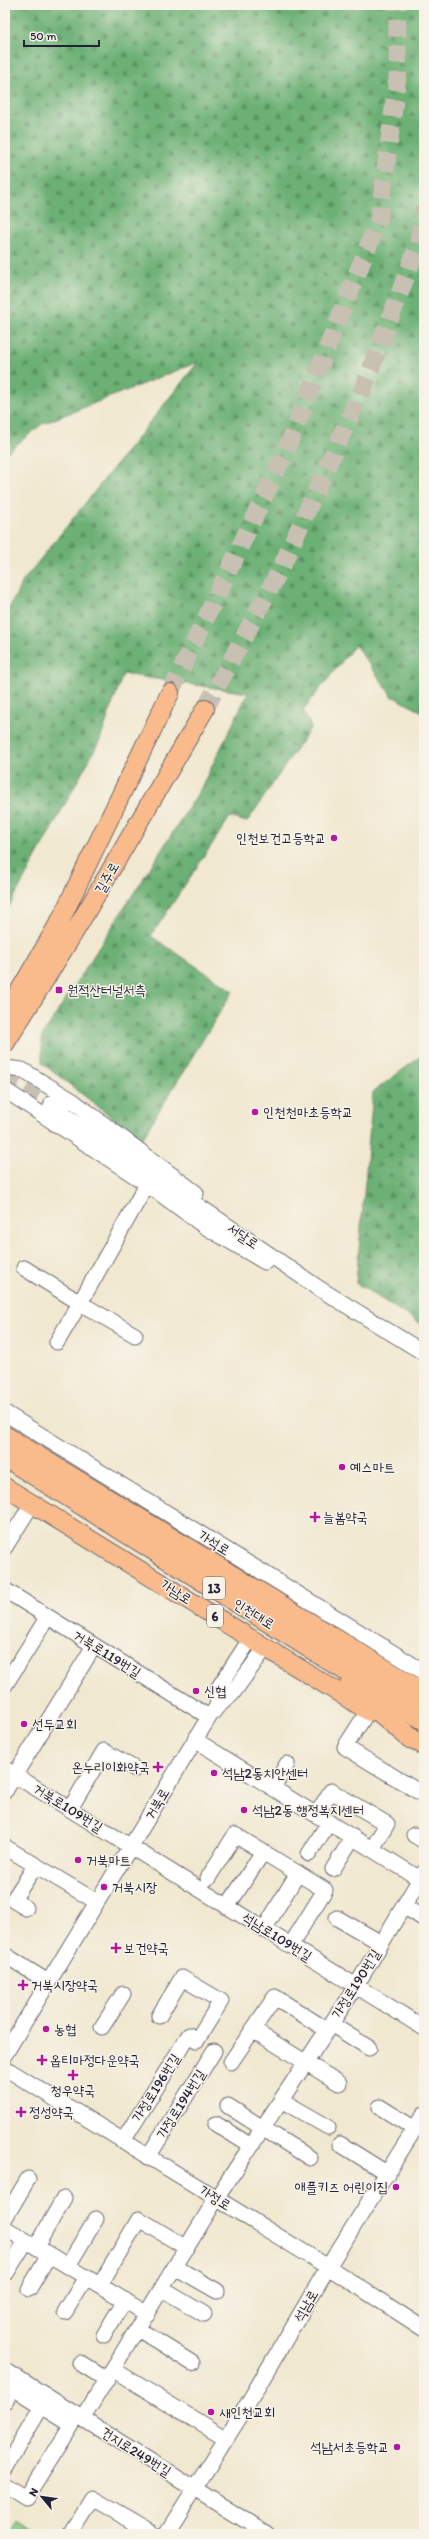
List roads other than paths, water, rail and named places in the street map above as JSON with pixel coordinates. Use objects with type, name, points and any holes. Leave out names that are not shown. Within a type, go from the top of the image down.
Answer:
[{"type":"highway","name":"인천대로","points":[[5,1437],[424,1694]]},
{"type":"highway","name":"인천대로","points":[[5,1456],[281,1631],[424,1719]]},
{"type":"highway","points":[[281,1631],[418,1742]]},
{"type":"highway","points":[[386,1671],[424,1687]]},
{"type":"main road","name":"길주로","points":[[5,1016],[60,921],[170,693]]},
{"type":"main road","name":"길주로","points":[[5,1044],[75,931],[205,709]]},
{"type":"main road","name":"가남로","points":[[5,1487],[418,1742]]},
{"type":"street","points":[[5,1068],[22,1070],[73,1101],[275,1252],[320,1289]]},
{"type":"street","points":[[5,1090],[60,1119]]},
{"type":"street","points":[[73,1101],[52,1103],[49,1113],[60,1119],[147,1184],[229,1241],[320,1289]]},
{"type":"street","name":"서달로","points":[[60,1119],[320,1289],[424,1353]]},
{"type":"street","points":[[56,1342],[80,1303],[147,1184]]},
{"type":"street","points":[[24,1268],[135,1335]]},
{"type":"street","name":"가석로","points":[[5,1413],[424,1672]]},
{"type":"street","points":[[5,1547],[32,1504]]},
{"type":"street","name":"거북로119번길","points":[[5,1590],[47,1618],[94,1646],[213,1712]]},
{"type":"street","points":[[5,1685],[47,1618]]},
{"type":"street","points":[[213,1712],[219,1687],[258,1642]]},
{"type":"street","points":[[5,1791],[10,1772],[94,1646]]},
{"type":"street","points":[[368,1711],[345,1747],[424,1795]]},
{"type":"street","name":"거북로","points":[[5,2054],[213,1712]]},
{"type":"street","points":[[195,1740],[372,1849],[422,1876]]},
{"type":"street","points":[[70,1809],[104,1751],[134,1769]]},
{"type":"street","points":[[273,1788],[287,1764]]},
{"type":"street","name":"거북로109번길","points":[[10,1772],[131,1847]]},
{"type":"street","points":[[309,1854],[331,1791],[386,1824],[372,1849]]},
{"type":"street","points":[[208,1878],[235,1835],[325,1890],[295,1938]]},
{"type":"street","points":[[333,1869],[353,1837]]},
{"type":"street","points":[[5,1847],[97,1902]]},
{"type":"street","name":"석남로109번길","points":[[131,1847],[424,2028]]},
{"type":"street","points":[[227,1906],[262,1852]]},
{"type":"street","points":[[26,1908],[13,1900],[36,1865]]},
{"type":"street","points":[[269,1922],[298,1874]]},
{"type":"street","name":"가정로190번길","points":[[83,2418],[216,2199],[356,1986],[422,1876]]},
{"type":"street","points":[[404,1906],[424,1919]]},
{"type":"street","name":"가정로190번길","points":[[337,1918],[381,1943]]},
{"type":"street","points":[[5,1955],[48,1982]]},
{"type":"street","name":"가정로196번길","points":[[123,2141],[193,2038],[221,2001],[182,1978],[159,2016]]},
{"type":"street","points":[[102,2027],[123,1994]]},
{"type":"street","name":"가정로190번길","points":[[231,2062],[275,1997],[369,2048]]},
{"type":"street","points":[[253,2030],[339,2083]]},
{"type":"street","name":"가정로194번길","points":[[148,2156],[214,2051]]},
{"type":"street","name":"가정로","points":[[5,2068],[328,2267],[424,2329]]},
{"type":"street","points":[[281,2100],[328,2127]]},
{"type":"street","points":[[228,2106],[310,2158]]},
{"type":"street","points":[[380,2107],[415,2129]]},
{"type":"street","name":"석남로","points":[[166,2534],[226,2439],[328,2267],[388,2174],[424,2114]]},
{"type":"street","points":[[216,2124],[251,2146]]},
{"type":"street","points":[[340,2144],[388,2174]]},
{"type":"street","points":[[5,2218],[28,2179]]},
{"type":"street","points":[[7,2272],[31,2244],[64,2198]]},
{"type":"street","points":[[68,2266],[96,2219]]},
{"type":"street","points":[[100,2285],[139,2219],[187,2248]]},
{"type":"street","points":[[5,2228],[147,2314]]},
{"type":"street","points":[[29,2289],[50,2255]]},
{"type":"street","points":[[176,2267],[217,2291]]},
{"type":"street","points":[[65,2312],[86,2277]]},
{"type":"street","points":[[162,2289],[204,2314]]},
{"type":"street","points":[[104,2335],[124,2300]]},
{"type":"street","points":[[138,2329],[192,2363]]},
{"type":"street","points":[[80,2363],[110,2375],[226,2439]]},
{"type":"street","name":"건지로249번길","points":[[5,2370],[45,2402],[83,2418],[267,2534]]},
{"type":"street","points":[[5,2485],[26,2498],[72,2425],[45,2402],[8,2391]]},
{"type":"street","points":[[5,2468],[45,2402]]},
{"type":"street","points":[[70,2534],[92,2498],[154,2534]]},
{"type":"tunnel","points":[[170,693],[285,453],[379,219],[398,74],[397,5]]},
{"type":"tunnel","points":[[205,709],[280,570],[365,384],[418,245],[424,207]]},
{"type":"tunnel","points":[[5,1078],[61,1113]]},
{"type":"place","name":"인천보건고등학교","points":[[334,838]]},
{"type":"place","name":"원적산터널서측","points":[[59,990]]},
{"type":"place","name":"인천천마초등학교","points":[[255,1112]]},
{"type":"place","name":"예스마트","points":[[342,1467]]},
{"type":"place","name":"늘봄약국","points":[[315,1517]]},
{"type":"place","name":"신협","points":[[196,1691]]},
{"type":"place","name":"선두교회","points":[[24,1724]]},
{"type":"place","name":"온누리이화약국","points":[[158,1767]]},
{"type":"place","name":"석남2동치안센터","points":[[214,1773]]},
{"type":"place","name":"석남2동 행정복지센터","points":[[244,1810]]},
{"type":"place","name":"거북마트","points":[[78,1860]]},
{"type":"place","name":"거북시장","points":[[104,1887]]},
{"type":"place","name":"보건약국","points":[[116,1948]]},
{"type":"place","name":"거북시장약국","points":[[23,1985]]},
{"type":"place","name":"농협","points":[[46,2029]]},
{"type":"place","name":"옵티마정다운약국","points":[[42,2060]]},
{"type":"place","name":"청우약국","points":[[73,2075]]},
{"type":"place","name":"정성약국","points":[[21,2112]]},
{"type":"place","name":"애플키즈 어린이집","points":[[396,2187]]},
{"type":"place","name":"새인천교회","points":[[211,2412]]},
{"type":"place","name":"석남서초등학교","points":[[397,2447]]}]
